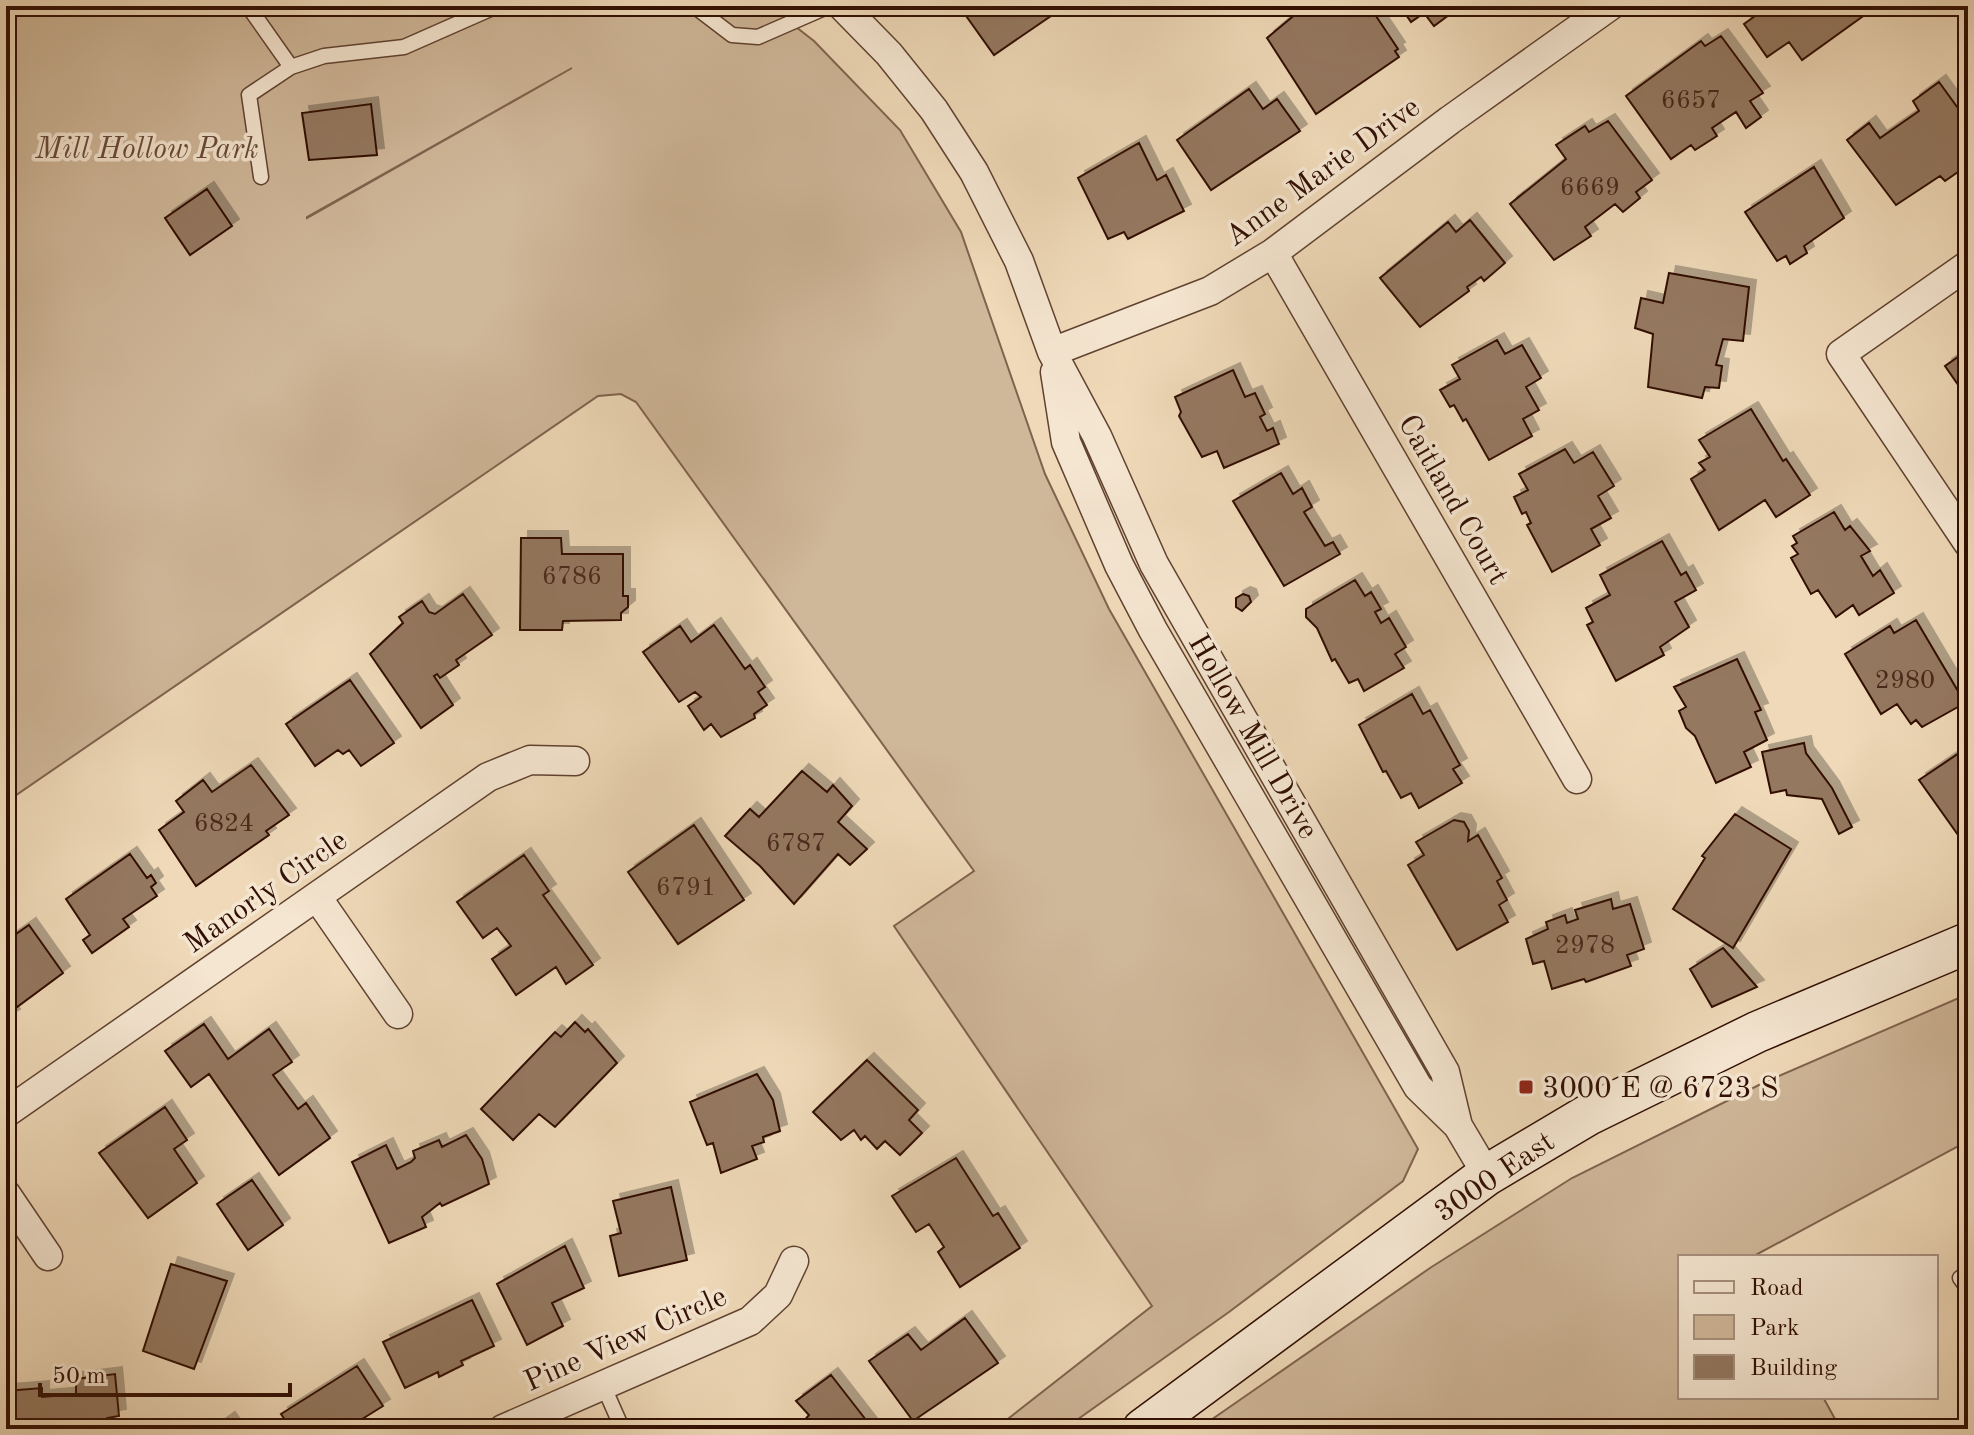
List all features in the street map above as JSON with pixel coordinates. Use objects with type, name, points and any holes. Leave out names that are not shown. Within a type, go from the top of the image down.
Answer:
[{"type":"main road","name":"3000 East","points":[[1143,1429],[1487,1175],[1588,1115],[1673,1070],[1968,943]]},
{"type":"street","name":"Hollow Mill Drive","points":[[842,6],[889,54],[934,110],[974,172],[1019,261],[1052,352],[1097,436],[1130,516],[1181,613],[1445,1072],[1458,1126],[1487,1175]]},
{"type":"street","name":"Anne Marie Drive","points":[[1052,352],[1210,291],[1273,253],[1450,120],[1610,6]]},
{"type":"street","name":"Caitland Court","points":[[1273,253],[1577,779]]},
{"type":"street","points":[[1968,265],[1841,354],[1968,543]]},
{"type":"street","name":"Manorly Circle","points":[[6,1113],[488,777],[530,760],[575,761]]},
{"type":"street","points":[[317,897],[398,1014]]},
{"type":"street","points":[[6,1194],[48,1256]]},
{"type":"street","name":"Pine View Circle","points":[[503,1429],[750,1321],[778,1295],[794,1261]]},
{"type":"lane","points":[[248,6],[291,67]]},
{"type":"lane","points":[[261,177],[249,95],[291,67],[324,56],[404,47],[476,11],[497,6]]},
{"type":"lane","points":[[694,6],[732,35],[758,37],[829,6]]},
{"type":"lane","points":[[1968,1273],[1960,1278],[1968,1289]]},
{"type":"lane","points":[[603,1385],[622,1428]]},
{"type":"green space","name":"Mill Hollow Park","points":[[6,6],[769,6],[814,41],[900,130],[961,232],[1045,474],[1109,609],[1418,1149],[1403,1181],[1229,1312],[1064,1429],[995,1429],[1152,1306],[894,926],[974,871],[636,402],[621,394],[598,396],[6,802]],"holes":[[[572,68],[307,218],[307,217]]]},
{"type":"green space","points":[[1968,994],[1968,1141],[1756,1255],[1678,1255],[1678,1399],[1824,1399],[1835,1419],[1834,1429],[1198,1429],[1430,1268],[1572,1178],[1765,1082]]},
{"type":"building","points":[[959,6],[1063,6],[1064,7],[994,55]]},
{"type":"building","points":[[1313,6],[1344,6],[1347,10],[1362,6],[1369,16],[1374,13],[1398,49],[1395,51],[1399,57],[1316,114],[1267,38],[1303,8],[1307,10]]},
{"type":"building","points":[[1400,6],[1461,6],[1434,26],[1424,13],[1411,22]]},
{"type":"building","points":[[1769,6],[1860,6],[1866,14],[1802,60],[1789,42],[1767,57],[1744,24]]},
{"type":"building","points":[[1721,36],[1763,93],[1750,101],[1761,117],[1746,128],[1736,112],[1712,128],[1717,136],[1695,150],[1691,145],[1671,159],[1626,96],[1701,41],[1705,46]]},
{"type":"building","points":[[1939,82],[1968,122],[1968,165],[1945,181],[1940,176],[1896,205],[1847,140],[1869,123],[1880,138],[1919,111],[1913,101]]},
{"type":"building","points":[[1249,89],[1263,109],[1277,99],[1300,131],[1211,190],[1177,140]]},
{"type":"building","points":[[371,104],[377,155],[309,160],[302,113]]},
{"type":"building","points":[[1608,121],[1652,180],[1636,192],[1640,198],[1623,212],[1615,204],[1585,227],[1591,236],[1554,260],[1510,204],[1566,159],[1556,145],[1585,126],[1589,132]]},
{"type":"building","points":[[1139,143],[1157,180],[1166,175],[1184,211],[1128,239],[1124,232],[1108,239],[1078,178]]},
{"type":"building","points":[[1814,167],[1844,218],[1804,246],[1807,253],[1790,264],[1786,256],[1777,261],[1745,212]]},
{"type":"building","points":[[207,189],[232,226],[190,255],[165,218]]},
{"type":"building","points":[[1470,220],[1505,263],[1484,281],[1481,277],[1467,287],[1469,291],[1420,327],[1380,278],[1448,222],[1456,232]]},
{"type":"building","points":[[1669,273],[1749,287],[1743,341],[1723,339],[1716,365],[1722,366],[1719,388],[1705,387],[1702,398],[1648,387],[1653,334],[1635,328],[1641,298],[1663,303]]},
{"type":"building","points":[[1497,340],[1505,354],[1522,345],[1541,378],[1526,387],[1539,410],[1523,419],[1532,436],[1489,460],[1466,419],[1463,421],[1454,405],[1450,407],[1440,390],[1460,379],[1452,365]]},
{"type":"building","points":[[1968,350],[1968,399],[1945,366]]},
{"type":"building","points":[[1233,370],[1245,397],[1255,393],[1265,414],[1260,417],[1267,431],[1273,428],[1279,444],[1224,468],[1217,451],[1202,457],[1179,416],[1181,412],[1175,397]]},
{"type":"building","points":[[1751,409],[1783,461],[1786,459],[1810,495],[1776,517],[1765,500],[1719,530],[1691,479],[1705,470],[1699,463],[1710,457],[1699,440]]},
{"type":"building","points":[[1565,449],[1574,463],[1593,452],[1614,486],[1598,496],[1611,518],[1591,529],[1600,545],[1552,572],[1527,525],[1531,523],[1526,512],[1522,514],[1514,497],[1528,490],[1519,474]]},
{"type":"building","points":[[1281,473],[1293,494],[1302,488],[1312,507],[1304,512],[1325,546],[1333,542],[1340,554],[1284,586],[1233,501]]},
{"type":"building","points":[[1834,512],[1845,530],[1850,526],[1870,551],[1861,556],[1873,576],[1880,570],[1894,593],[1859,615],[1853,605],[1836,617],[1818,590],[1811,594],[1791,558],[1798,554],[1792,546],[1797,543],[1793,536]]},
{"type":"building","points":[[521,538],[561,538],[562,554],[623,554],[623,596],[628,596],[628,607],[621,613],[621,620],[563,621],[562,630],[520,630]]},
{"type":"building","points":[[1662,541],[1681,575],[1686,572],[1696,590],[1675,602],[1689,627],[1660,647],[1664,655],[1616,681],[1587,625],[1593,622],[1586,608],[1610,595],[1600,575]]},
{"type":"building","points":[[1355,580],[1365,596],[1371,592],[1381,609],[1375,612],[1381,623],[1389,618],[1406,647],[1395,654],[1404,668],[1364,691],[1358,679],[1349,683],[1335,659],[1332,661],[1317,628],[1306,617],[1306,609]]},
{"type":"building","points":[[463,594],[492,635],[456,660],[459,665],[440,678],[437,674],[434,676],[453,705],[421,728],[370,654],[403,623],[399,617],[422,601],[429,612],[435,614]]},
{"type":"building","points":[[1243,594],[1249,596],[1251,602],[1242,611],[1236,607],[1236,598]]},
{"type":"building","points":[[1916,620],[1965,703],[1922,727],[1916,720],[1911,724],[1897,704],[1881,714],[1845,654],[1890,626],[1894,633]]},
{"type":"building","points":[[714,625],[745,669],[750,665],[765,687],[758,692],[767,705],[754,714],[755,718],[721,737],[711,724],[704,730],[688,706],[701,697],[695,692],[679,702],[643,652],[680,626],[691,642]]},
{"type":"building","points":[[1737,659],[1761,710],[1755,712],[1767,740],[1744,752],[1751,767],[1716,783],[1695,736],[1686,728],[1679,711],[1686,707],[1674,687]]},
{"type":"building","points":[[350,680],[394,743],[361,766],[349,750],[343,754],[338,750],[315,766],[286,724]]},
{"type":"building","points":[[1412,694],[1423,714],[1430,710],[1460,765],[1453,769],[1462,783],[1419,808],[1411,793],[1401,798],[1386,771],[1383,772],[1359,725]]},
{"type":"building","points":[[1804,743],[1806,753],[1832,788],[1852,827],[1839,834],[1822,799],[1787,795],[1786,790],[1771,793],[1762,752]]},
{"type":"building","points":[[1968,747],[1968,855],[1959,845],[1963,842],[1919,780]]},
{"type":"building","points":[[251,765],[289,815],[266,831],[269,835],[196,886],[159,830],[184,812],[176,801],[203,780],[212,792]]},
{"type":"building","points":[[802,771],[827,792],[833,785],[852,806],[838,822],[867,849],[850,865],[838,854],[794,904],[760,866],[725,836],[750,809],[759,817]]},
{"type":"building","points":[[1735,814],[1791,849],[1733,948],[1673,909],[1705,858],[1702,856]]},
{"type":"building","points":[[1454,820],[1464,822],[1469,831],[1468,841],[1478,835],[1502,878],[1497,881],[1507,900],[1499,905],[1508,922],[1457,950],[1408,865],[1424,855],[1416,842]]},
{"type":"building","points":[[694,825],[744,900],[678,944],[628,872]]},
{"type":"building","points":[[130,854],[147,878],[151,875],[156,883],[151,887],[157,896],[123,919],[129,927],[92,953],[83,940],[90,935],[66,899]]},
{"type":"building","points":[[524,855],[549,891],[543,895],[593,965],[566,984],[556,967],[516,995],[492,959],[511,946],[497,928],[483,938],[457,902]]},
{"type":"building","points":[[1611,899],[1613,909],[1630,904],[1644,949],[1627,955],[1631,966],[1586,982],[1584,979],[1552,989],[1544,961],[1533,964],[1526,939],[1548,929],[1546,922],[1565,915],[1567,923],[1578,919],[1575,910]]},
{"type":"building","points":[[29,925],[63,973],[13,1010],[10,1006],[7,1008],[13,1016],[6,1020],[6,941]]},
{"type":"building","points":[[1723,948],[1757,987],[1712,1007],[1690,969]]},
{"type":"building","points":[[575,1022],[585,1032],[588,1029],[617,1063],[555,1127],[539,1114],[513,1140],[481,1109],[555,1032],[561,1037]]},
{"type":"building","points":[[204,1024],[228,1059],[269,1029],[292,1062],[273,1075],[298,1109],[306,1103],[330,1138],[279,1175],[209,1074],[191,1087],[165,1051]]},
{"type":"building","points":[[867,1060],[918,1110],[909,1120],[922,1133],[900,1155],[885,1141],[877,1149],[865,1136],[861,1140],[854,1130],[841,1140],[813,1112]]},
{"type":"building","points":[[757,1074],[773,1100],[780,1131],[763,1137],[764,1142],[752,1146],[757,1159],[721,1173],[713,1143],[707,1145],[690,1102]]},
{"type":"building","points":[[165,1107],[187,1140],[174,1149],[197,1183],[148,1218],[99,1153]]},
{"type":"building","points":[[466,1135],[482,1159],[489,1184],[442,1206],[440,1203],[422,1217],[426,1227],[389,1243],[352,1162],[386,1145],[397,1169],[415,1158],[413,1151],[439,1140],[442,1147]]},
{"type":"building","points":[[956,1158],[993,1216],[998,1213],[1020,1248],[960,1287],[938,1252],[944,1247],[929,1224],[916,1232],[892,1196]]},
{"type":"building","points":[[252,1180],[283,1225],[248,1250],[217,1204]]},
{"type":"building","points":[[671,1187],[687,1260],[619,1276],[610,1236],[621,1233],[613,1201]]},
{"type":"building","points":[[565,1246],[584,1288],[552,1303],[563,1326],[527,1345],[497,1284]]},
{"type":"building","points":[[171,1264],[227,1281],[194,1369],[143,1351]]},
{"type":"building","points":[[472,1300],[494,1346],[461,1361],[463,1365],[439,1377],[438,1372],[405,1388],[383,1342]]},
{"type":"building","points":[[965,1318],[998,1363],[913,1421],[869,1361],[908,1334],[921,1350]]},
{"type":"building","points":[[357,1366],[383,1406],[346,1429],[291,1429],[281,1414]]},
{"type":"building","points":[[115,1374],[119,1416],[107,1418],[107,1429],[7,1429],[6,1391],[42,1388],[42,1397],[76,1394],[76,1379]]},
{"type":"building","points":[[831,1375],[873,1429],[797,1429],[809,1415],[796,1401]]},
{"type":"building","points":[[228,1419],[235,1429],[214,1429]]},
{"type":"place","name":"3000 E @ 6723 S","points":[[1526,1087]]}]
